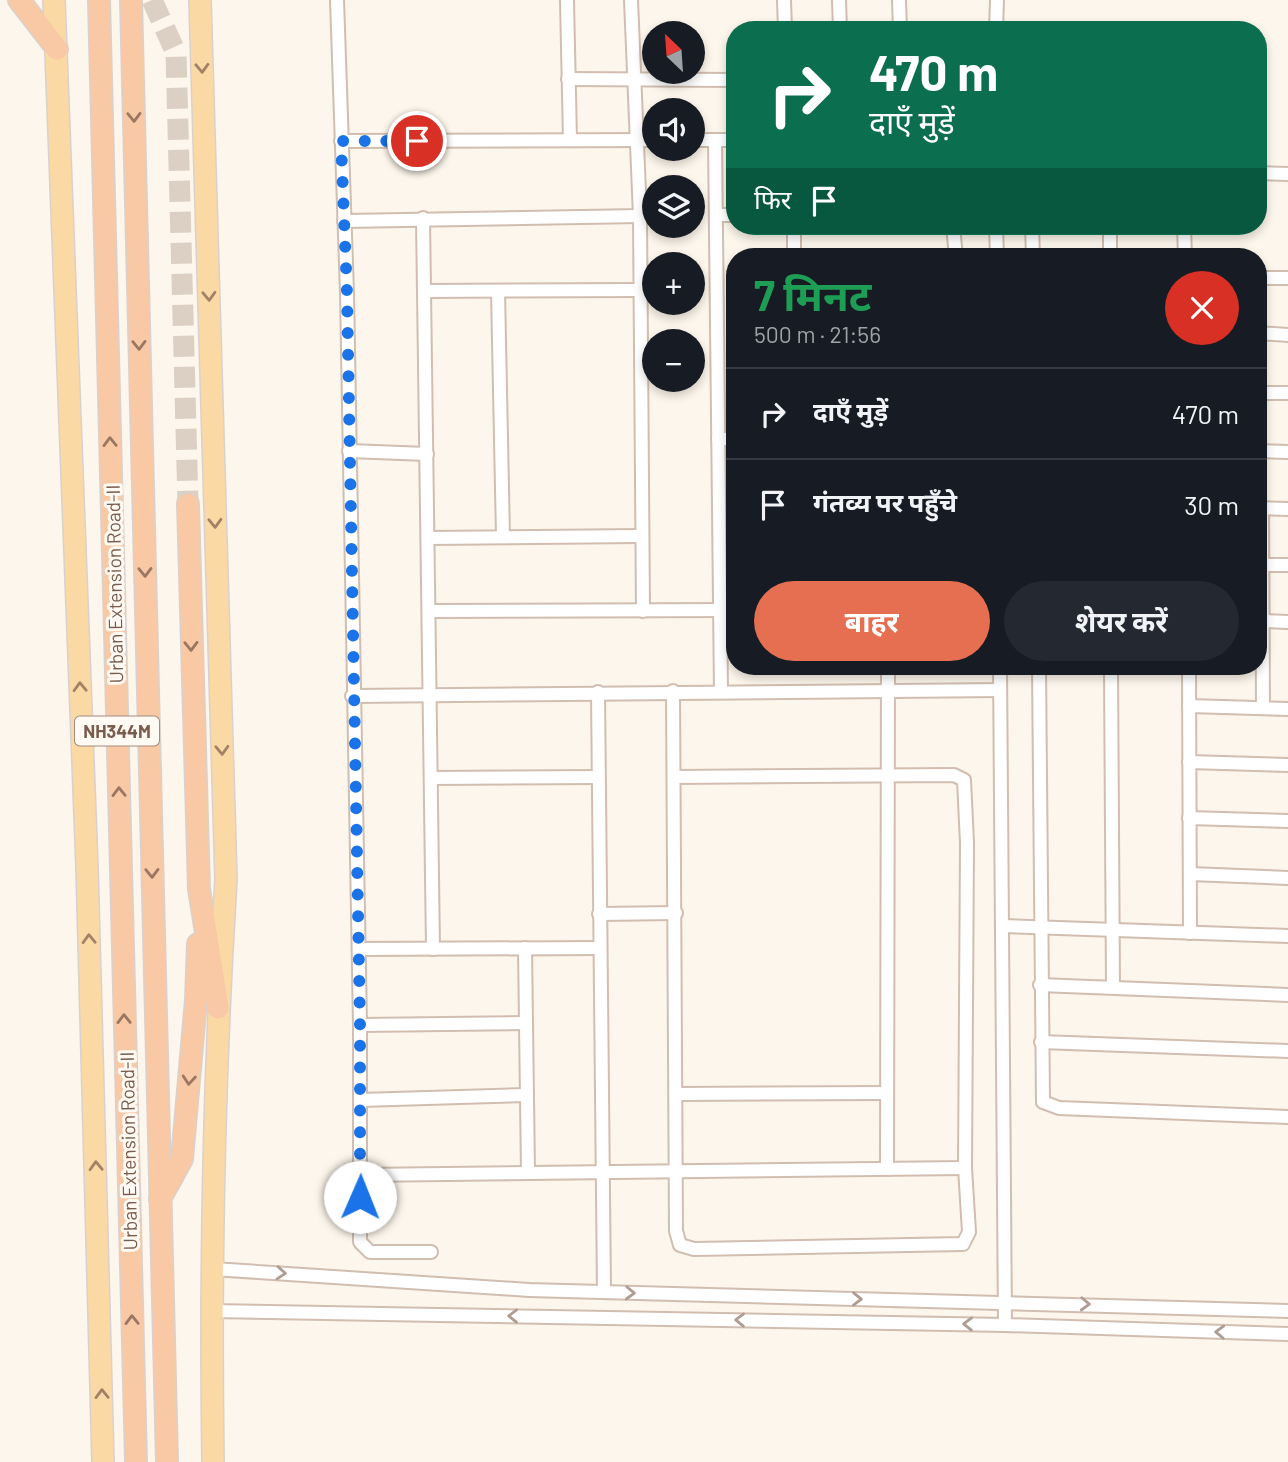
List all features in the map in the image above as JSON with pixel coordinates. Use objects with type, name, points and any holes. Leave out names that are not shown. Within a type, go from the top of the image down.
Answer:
[{"type":"highway","points":[[19,0],[57,50]]},
{"type":"highway","name":"Urban Extension Road-II","points":[[99,0],[135,1462]]},
{"type":"highway","name":"Urban Extension Road-II","points":[[131,0],[167,1462]]},
{"type":"highway","points":[[160,1199],[182,1158],[196,1000],[199,889],[188,504]]},
{"type":"highway","points":[[199,889],[218,1008]]},
{"type":"main road","points":[[54,0],[87,881],[103,1462]]},
{"type":"main road","points":[[200,0],[226,879],[218,1008],[211,1311],[213,1462]]},
{"type":"street","points":[[337,0],[359,949],[360,1242],[362,1248],[370,1252],[431,1252]]},
{"type":"street","points":[[566,0],[570,140]]},
{"type":"street","points":[[631,0],[640,216],[643,611]]},
{"type":"street","points":[[784,0],[785,21]]},
{"type":"street","points":[[839,0],[840,21]]},
{"type":"street","points":[[899,0],[900,21]]},
{"type":"street","points":[[996,21],[997,0]]},
{"type":"street","points":[[568,79],[726,80]]},
{"type":"street","points":[[341,141],[642,140]]},
{"type":"street","points":[[705,140],[726,140]]},
{"type":"street","points":[[715,140],[721,691]]},
{"type":"street","points":[[1267,173],[1288,174]]},
{"type":"street","points":[[716,215],[726,215]]},
{"type":"street","points":[[344,221],[640,216]]},
{"type":"street","points":[[423,218],[433,948]]},
{"type":"street","points":[[1267,278],[1288,278]]},
{"type":"street","points":[[426,291],[640,290]]},
{"type":"street","points":[[498,291],[503,537]]},
{"type":"street","points":[[1267,334],[1288,335]]},
{"type":"street","points":[[1267,393],[1288,393]]},
{"type":"street","points":[[718,439],[726,439]]},
{"type":"street","points":[[349,451],[427,454]]},
{"type":"street","points":[[1267,451],[1288,452]]},
{"type":"street","points":[[1267,508],[1288,509]]},
{"type":"street","points":[[428,538],[641,536]]},
{"type":"street","points":[[1267,565],[1288,565]]},
{"type":"street","points":[[429,611],[726,610]]},
{"type":"street","points":[[1267,621],[1288,622]]},
{"type":"street","points":[[887,1169],[888,675]]},
{"type":"street","points":[[1000,675],[1005,1325]]},
{"type":"street","points":[[1039,675],[1039,928],[1043,1102],[1050,1107],[1288,1117]]},
{"type":"street","points":[[1111,675],[1113,988]]},
{"type":"street","points":[[1189,675],[1190,933]]},
{"type":"street","points":[[1262,708],[1263,675]]},
{"type":"street","points":[[352,696],[1000,690]]},
{"type":"street","points":[[673,691],[677,1239],[685,1248],[694,1249],[963,1244],[969,1232],[965,1168],[964,780],[954,775],[674,777]]},
{"type":"street","points":[[598,692],[604,1292]]},
{"type":"street","points":[[1189,706],[1288,709]]},
{"type":"street","points":[[1189,762],[1288,765]]},
{"type":"street","points":[[431,778],[598,778]]},
{"type":"street","points":[[1189,818],[1288,821]]},
{"type":"street","points":[[1190,874],[1288,878]]},
{"type":"street","points":[[599,914],[676,913]]},
{"type":"street","points":[[1002,926],[1288,936]]},
{"type":"street","points":[[525,948],[528,1172]]},
{"type":"street","points":[[359,949],[600,948]]},
{"type":"street","points":[[1040,985],[1288,995]]},
{"type":"street","points":[[360,1024],[526,1023]]},
{"type":"street","points":[[1041,1042],[1288,1051]]},
{"type":"street","points":[[677,1094],[887,1093]]},
{"type":"street","points":[[361,1100],[526,1095]]},
{"type":"street","points":[[361,1175],[965,1168]]},
{"type":"street","points":[[213,1269],[604,1292],[1005,1301],[1288,1311]]},
{"type":"street","points":[[211,1311],[1005,1325],[1288,1334]]},
{"type":"tunnel","points":[[152,0],[176,53],[188,504]]},
{"type":"route","points":[[360,1197],[360,1024],[352,696],[347,293],[341,141],[417,141]]}]
